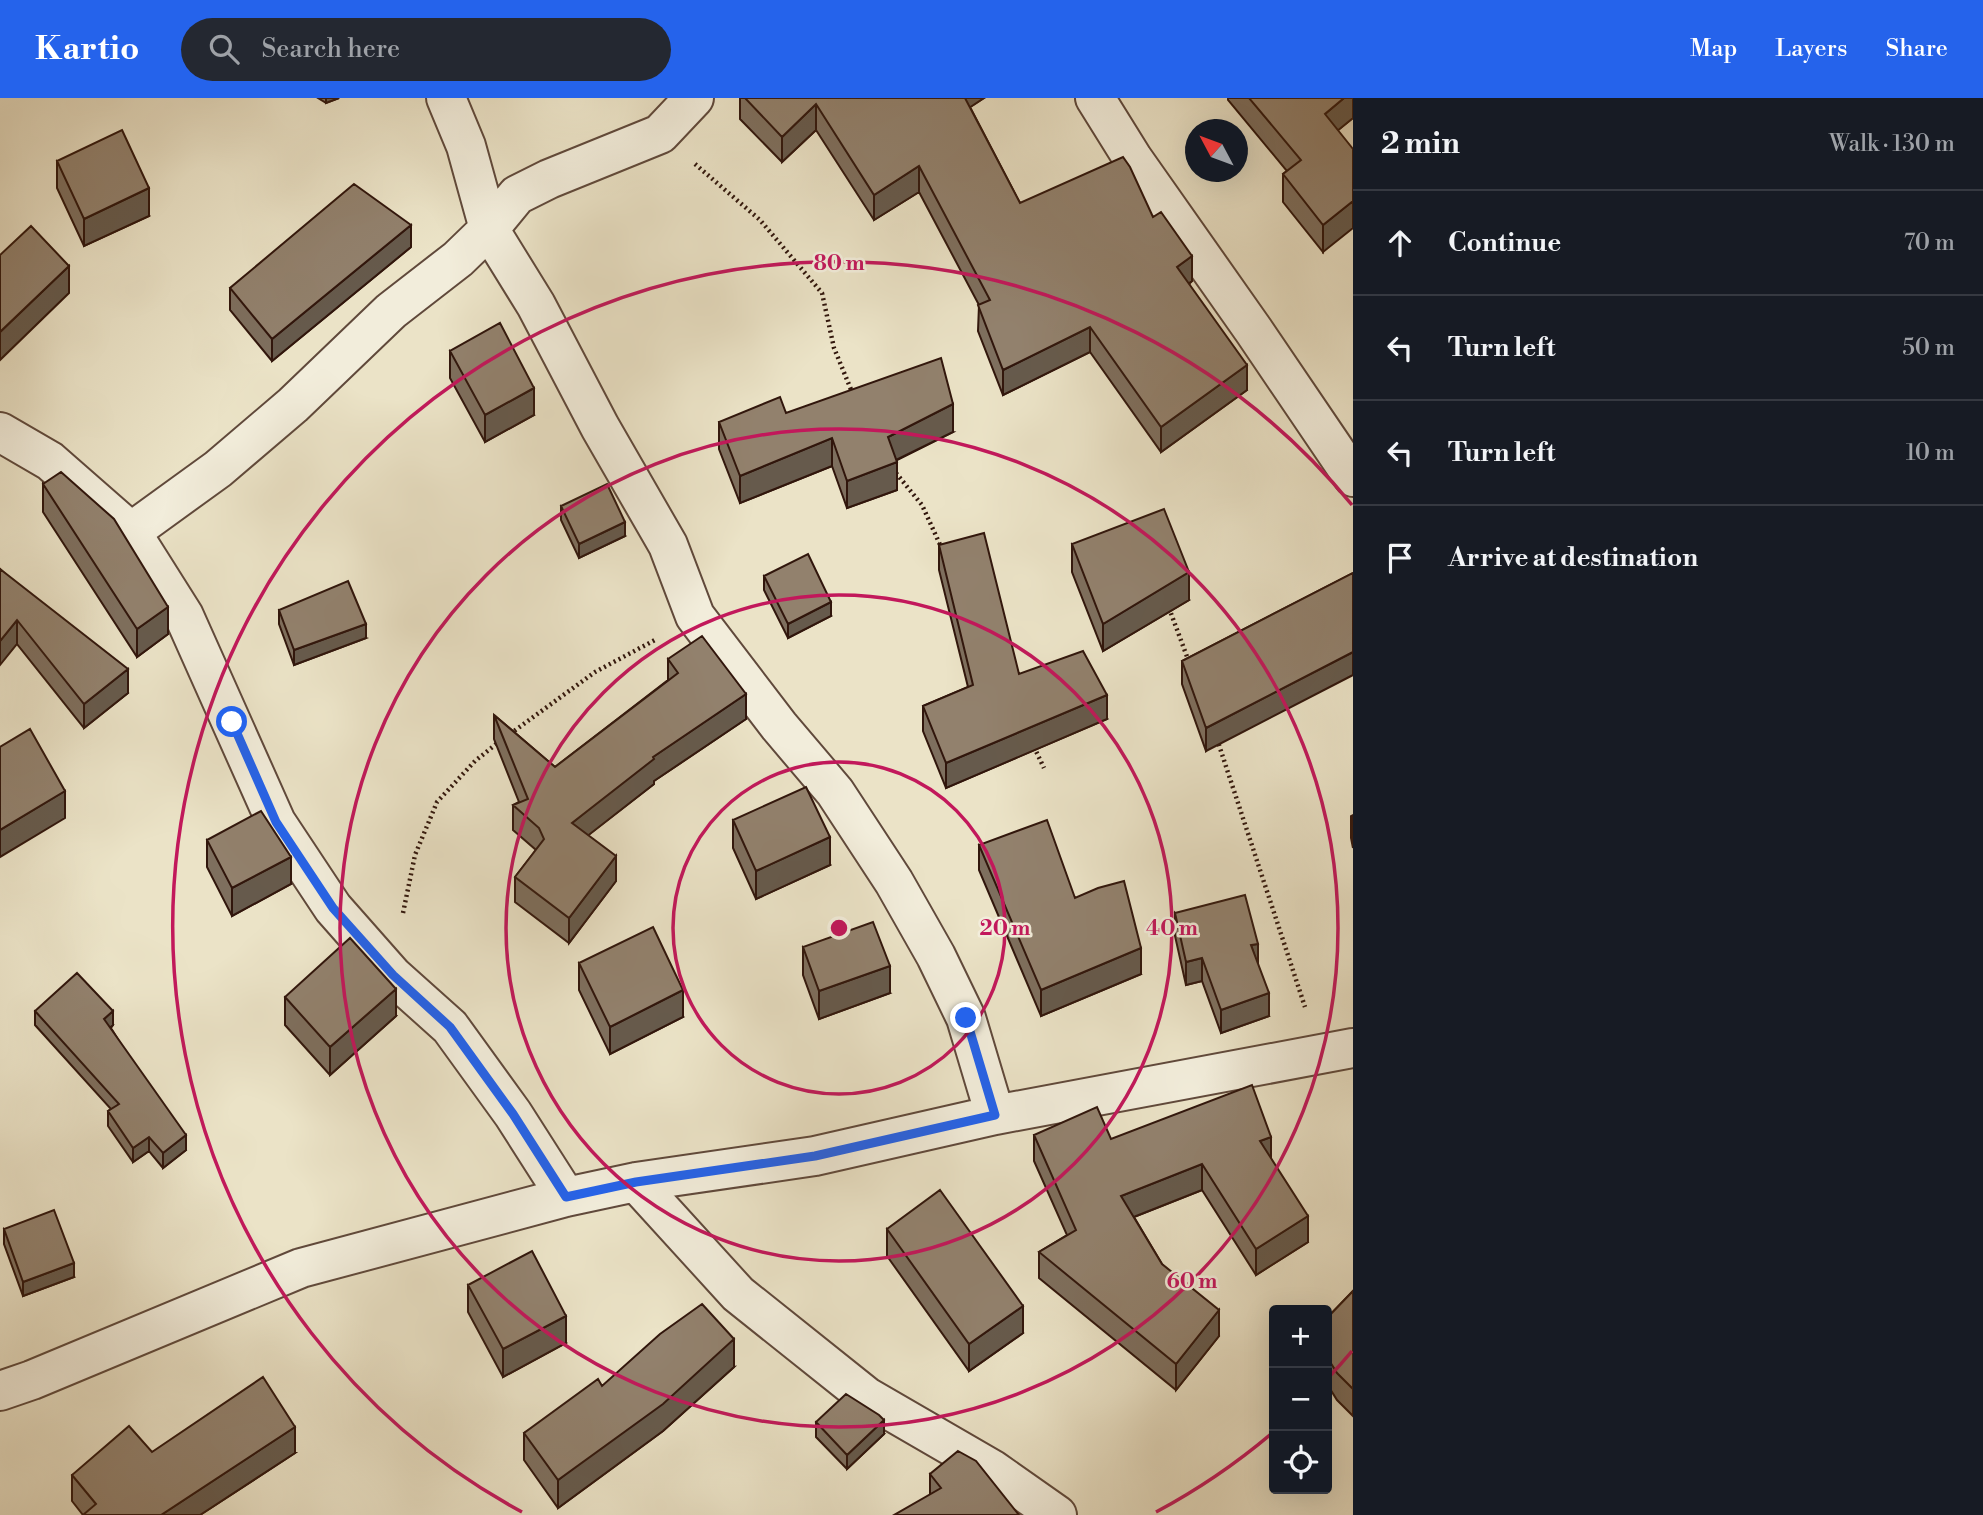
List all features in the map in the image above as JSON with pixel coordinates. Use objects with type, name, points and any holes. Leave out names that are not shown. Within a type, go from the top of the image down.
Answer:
[{"type":"street","points":[[446,98],[466,146],[489,229],[536,305],[600,427],[668,545],[695,616],[779,726],[835,792],[894,882],[936,956],[966,1018],[995,1115]]},
{"type":"street","points":[[131,532],[218,469],[293,405],[391,311],[457,259],[489,229],[517,195],[549,179],[660,134],[694,98]]},
{"type":"street","points":[[1095,98],[1133,159],[1353,477]]},
{"type":"street","points":[[0,432],[50,461],[131,532],[184,616],[276,822],[333,908],[393,975],[450,1027],[513,1114],[566,1197]]},
{"type":"street","points":[[0,1391],[301,1268],[566,1197],[636,1182],[815,1156],[995,1115],[1337,1051]]},
{"type":"street","points":[[636,1182],[738,1294],[867,1397],[993,1470],[1057,1515]]},
{"type":"path","points":[[660,134],[760,220],[821,293],[834,348],[855,398]]},
{"type":"path","points":[[891,468],[922,505],[945,555]]},
{"type":"path","points":[[1166,598],[1189,663]]},
{"type":"path","points":[[393,975],[415,855],[438,802],[475,761],[542,709],[595,672],[666,635],[695,616]]},
{"type":"path","points":[[1213,727],[1337,1051]]},
{"type":"path","points":[[1032,743],[1044,768]]},
{"type":"building","points":[[745,98],[965,98],[1020,203],[1123,157],[1153,217],[1161,212],[1192,256],[1177,267],[1247,365],[1161,427],[1090,327],[1003,370],[978,305],[990,300],[919,166],[874,195],[816,104],[782,137]]},
{"type":"building","points":[[1249,98],[1344,98],[1325,114],[1353,149],[1353,201],[1323,225],[1283,174],[1301,160]]},
{"type":"building","points":[[122,130],[149,188],[84,219],[57,161]]},
{"type":"building","points":[[354,184],[411,225],[272,339],[230,288]]},
{"type":"building","points":[[31,226],[69,266],[0,332],[0,255]]},
{"type":"building","points":[[500,323],[534,388],[485,415],[450,351]]},
{"type":"building","points":[[941,358],[953,404],[888,437],[897,462],[847,481],[832,438],[740,476],[719,422],[780,397],[786,413]]},
{"type":"building","points":[[61,472],[114,519],[168,607],[137,629],[43,484]]},
{"type":"building","points":[[607,484],[625,522],[579,544],[561,506]]},
{"type":"building","points":[[1164,509],[1189,572],[1103,624],[1072,544]]},
{"type":"building","points":[[984,533],[1019,674],[1083,651],[1107,695],[946,763],[923,706],[973,685],[939,545]]},
{"type":"building","points":[[808,554],[831,602],[788,624],[764,576]]},
{"type":"building","points":[[0,569],[128,669],[84,704],[17,620],[0,641]]},
{"type":"building","points":[[1353,573],[1353,652],[1206,728],[1182,661]]},
{"type":"building","points":[[348,581],[366,624],[294,650],[279,610]]},
{"type":"building","points":[[702,636],[746,694],[653,757],[654,759],[572,823],[616,856],[569,918],[515,877],[544,839],[539,828],[513,805],[528,799],[494,715],[555,767],[678,673],[668,659]]},
{"type":"building","points":[[30,729],[65,791],[0,830],[0,747]]},
{"type":"building","points":[[806,787],[830,837],[756,871],[733,820]]},
{"type":"building","points":[[261,811],[291,857],[232,888],[207,840]]},
{"type":"building","points":[[1047,820],[1075,898],[1124,881],[1141,948],[1041,990],[979,845]]},
{"type":"building","points":[[1245,895],[1258,944],[1251,945],[1269,993],[1221,1010],[1202,958],[1186,962],[1175,913]]},
{"type":"building","points":[[873,922],[890,966],[819,991],[803,947]]},
{"type":"building","points":[[653,927],[683,990],[610,1027],[579,963]]},
{"type":"building","points":[[350,938],[396,989],[330,1047],[285,997]]},
{"type":"building","points":[[77,973],[113,1011],[104,1019],[186,1135],[163,1153],[149,1137],[133,1148],[108,1111],[119,1104],[35,1011]]},
{"type":"building","points":[[1252,1085],[1271,1137],[1260,1141],[1308,1216],[1256,1249],[1202,1164],[1121,1196],[1162,1264],[1219,1310],[1176,1364],[1039,1252],[1076,1230],[1034,1135],[1097,1107],[1111,1139]]},
{"type":"building","points":[[940,1190],[1023,1306],[969,1344],[887,1229]]},
{"type":"building","points":[[54,1210],[74,1263],[23,1282],[4,1229]]},
{"type":"building","points":[[532,1251],[566,1316],[503,1349],[468,1285]]},
{"type":"building","points":[[1353,1291],[1353,1389],[1332,1365],[1332,1313]]},
{"type":"building","points":[[702,1304],[734,1339],[663,1404],[558,1480],[524,1433],[598,1379],[602,1386],[660,1334]]},
{"type":"building","points":[[263,1377],[295,1427],[161,1515],[83,1515],[96,1504],[72,1475],[129,1426],[152,1452]]},
{"type":"building","points":[[846,1394],[884,1420],[847,1455],[816,1422]]},
{"type":"building","points":[[958,1451],[976,1461],[1019,1515],[894,1515],[941,1488],[930,1474]]},
{"type":"route","points":[[232,722],[276,822],[333,908],[393,975],[450,1027],[513,1114],[566,1197],[636,1182],[815,1156],[995,1115],[966,1018]]}]
